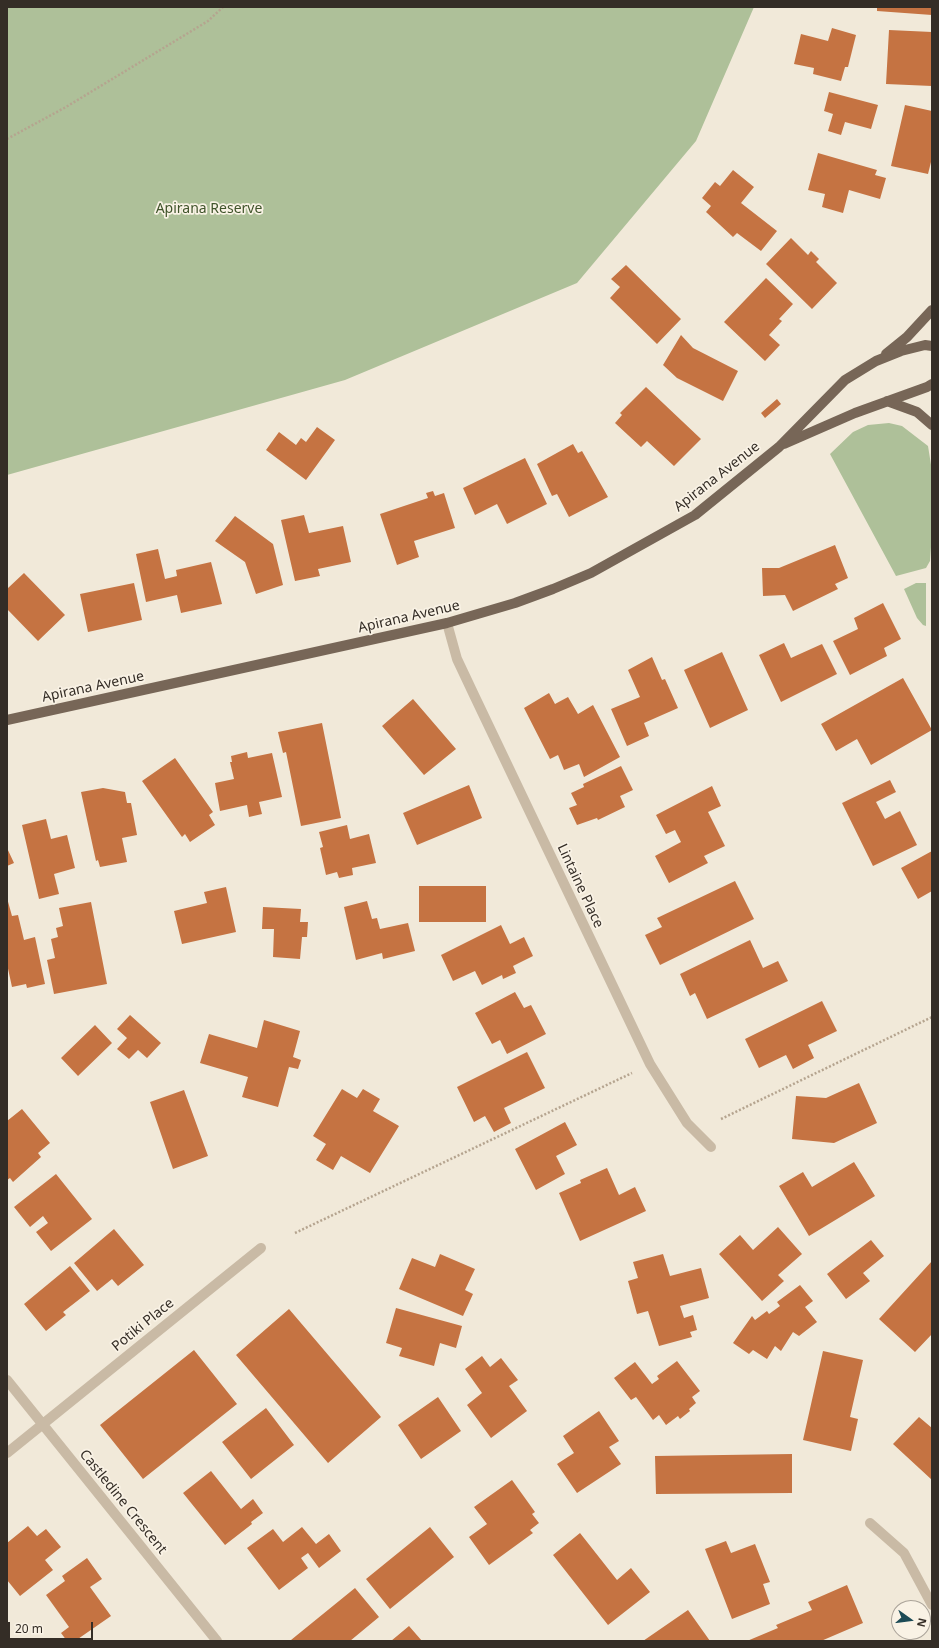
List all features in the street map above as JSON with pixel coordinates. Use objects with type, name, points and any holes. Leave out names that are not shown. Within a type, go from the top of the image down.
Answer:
[{"type":"main road","points":[[876,361],[907,337],[932,310]]},
{"type":"main road","name":"Apirana Avenue","points":[[7,720],[447,624],[515,603],[591,573],[695,515],[778,447],[845,380],[876,361],[901,351],[925,345],[932,346]]},
{"type":"main road","name":"Apirana Avenue","points":[[778,447],[887,401],[932,384]]},
{"type":"main road","points":[[887,401],[917,412],[932,425]]},
{"type":"street","name":"Lintaine Place","points":[[447,624],[457,658],[474,695],[650,1064],[687,1123],[710,1147]]},
{"type":"street","name":"Potiki Place","points":[[7,1453],[261,1248]]},
{"type":"street","name":"Castledine Crescent","points":[[7,1380],[217,1641]]},
{"type":"street","points":[[870,1524],[904,1553],[932,1605]]},
{"type":"path","points":[[7,139],[66,107],[208,20],[223,7]]},
{"type":"path","points":[[721,1118],[932,1017]]},
{"type":"path","points":[[295,1233],[635,1072]]},
{"type":"green space","name":"Apirana Reserve","points":[[7,7],[754,7],[696,141],[577,283],[345,380],[7,475]]},
{"type":"green space","points":[[889,423],[902,426],[928,446],[932,471],[932,533],[930,561],[926,568],[896,576],[830,454],[853,432],[868,425]]},
{"type":"green space","points":[[916,583],[926,583],[926,626],[923,625],[917,618],[904,589]]},
{"type":"building","points":[[877,7],[932,7],[932,15],[877,11]]},
{"type":"building","points":[[832,28],[856,35],[848,67],[845,67],[841,81],[813,74],[814,68],[794,64],[801,34],[828,41]]},
{"type":"building","points":[[889,30],[932,32],[932,86],[886,84]]},
{"type":"building","points":[[829,92],[878,105],[871,129],[845,122],[841,135],[828,131],[833,114],[824,111]]},
{"type":"building","points":[[905,105],[932,111],[932,158],[928,174],[891,166]]},
{"type":"building","points":[[818,153],[877,170],[875,175],[886,178],[880,199],[849,190],[843,213],[822,207],[825,194],[808,190]]},
{"type":"building","points":[[733,170],[754,187],[741,203],[777,231],[761,251],[737,233],[733,237],[706,212],[711,206],[702,198],[715,182],[720,186]]},
{"type":"building","points":[[791,238],[808,255],[811,251],[819,259],[816,262],[837,283],[812,309],[766,264]]},
{"type":"building","points":[[626,265],[681,319],[657,344],[610,298],[620,287],[611,279]]},
{"type":"building","points":[[766,278],[793,304],[779,319],[782,321],[769,335],[780,345],[765,361],[724,322]]},
{"type":"building","points":[[681,335],[693,348],[738,371],[723,401],[677,378],[663,365]]},
{"type":"building","points":[[646,387],[701,439],[674,466],[647,441],[641,447],[615,423],[622,415],[620,413]]},
{"type":"building","points":[[777,399],[781,404],[765,418],[761,413]]},
{"type":"building","points":[[317,427],[335,440],[306,480],[266,450],[279,432],[296,445],[301,438],[306,442]]},
{"type":"building","points":[[573,444],[578,453],[582,451],[608,497],[569,517],[557,494],[552,496],[537,464]]},
{"type":"building","points":[[525,458],[547,504],[507,524],[497,504],[475,515],[463,488]]},
{"type":"building","points":[[433,491],[435,496],[444,493],[455,528],[414,541],[419,557],[397,565],[380,514],[428,498],[426,493]]},
{"type":"building","points":[[304,515],[309,533],[343,526],[351,562],[318,569],[320,576],[295,581],[281,520]]},
{"type":"building","points":[[235,516],[273,544],[283,585],[256,594],[245,562],[215,541]]},
{"type":"building","points":[[835,545],[848,578],[835,584],[838,589],[793,611],[785,595],[763,596],[762,568],[779,568]]},
{"type":"building","points":[[158,549],[165,579],[177,576],[176,570],[211,562],[222,604],[181,613],[177,595],[146,602],[136,554]]},
{"type":"building","points":[[24,573],[65,615],[38,641],[7,609],[7,589]]},
{"type":"building","points":[[134,583],[142,620],[88,632],[80,594]]},
{"type":"building","points":[[883,603],[901,639],[884,648],[887,656],[850,675],[833,641],[858,629],[854,618]]},
{"type":"building","points":[[784,643],[791,658],[822,644],[837,674],[781,702],[759,655]]},
{"type":"building","points":[[722,652],[748,710],[710,728],[684,670]]},
{"type":"building","points":[[652,657],[662,680],[665,679],[678,708],[644,723],[649,736],[627,746],[611,709],[640,697],[628,670]]},
{"type":"building","points":[[903,678],[932,730],[871,765],[857,739],[836,751],[821,724]]},
{"type":"building","points":[[549,693],[555,704],[568,697],[578,714],[593,705],[620,757],[584,777],[579,764],[564,770],[558,755],[550,759],[524,708]]},
{"type":"building","points":[[413,699],[456,749],[424,775],[382,726]]},
{"type":"building","points":[[322,723],[341,818],[301,826],[286,752],[283,753],[278,732]]},
{"type":"building","points":[[247,752],[248,758],[272,753],[282,797],[259,802],[262,814],[249,817],[247,805],[220,811],[215,783],[234,779],[230,762],[232,762],[231,756]]},
{"type":"building","points":[[175,758],[213,812],[209,815],[215,825],[190,842],[185,834],[182,837],[142,781]]},
{"type":"building","points":[[621,766],[633,790],[620,796],[625,807],[598,820],[597,818],[577,825],[569,808],[577,805],[571,793],[584,787],[583,784]]},
{"type":"building","points":[[890,780],[896,792],[876,802],[885,819],[900,811],[917,845],[873,866],[842,803]]},
{"type":"building","points":[[469,785],[482,818],[417,845],[403,813]]},
{"type":"building","points":[[712,786],[721,806],[708,812],[725,846],[704,856],[708,863],[669,883],[655,856],[681,842],[675,830],[666,834],[656,815]]},
{"type":"building","points":[[103,788],[125,792],[127,803],[131,803],[137,835],[122,838],[127,862],[100,867],[98,860],[96,861],[81,792]]},
{"type":"building","points":[[46,819],[51,839],[67,835],[75,868],[54,874],[59,894],[39,899],[22,825]]},
{"type":"building","points":[[347,825],[350,839],[369,834],[376,863],[352,868],[353,875],[339,878],[337,872],[326,875],[320,848],[323,847],[319,832]]},
{"type":"building","points":[[7,848],[14,863],[7,866]]},
{"type":"building","points":[[932,851],[932,891],[918,899],[901,868]]},
{"type":"building","points":[[735,881],[754,919],[660,965],[645,935],[662,927],[657,918]]},
{"type":"building","points":[[419,886],[486,886],[486,922],[419,922]]},
{"type":"building","points":[[226,887],[236,932],[182,944],[174,911],[207,903],[204,892]]},
{"type":"building","points":[[7,898],[12,916],[18,915],[24,940],[35,937],[45,984],[27,988],[26,984],[12,987],[7,964]]},
{"type":"building","points":[[367,901],[372,919],[377,918],[380,929],[408,923],[415,951],[383,959],[382,953],[356,960],[344,907]]},
{"type":"building","points":[[91,902],[107,984],[54,994],[47,960],[55,958],[51,939],[58,937],[56,928],[63,926],[59,908]]},
{"type":"building","points":[[263,907],[301,909],[300,922],[308,922],[307,937],[302,937],[300,959],[273,957],[274,929],[262,929]]},
{"type":"building","points":[[501,925],[510,944],[524,937],[533,956],[513,966],[516,973],[503,979],[502,975],[482,985],[475,971],[453,981],[441,955]]},
{"type":"building","points":[[750,940],[763,968],[778,961],[788,981],[707,1019],[695,993],[690,996],[680,974]]},
{"type":"building","points":[[515,992],[524,1008],[531,1005],[546,1034],[507,1054],[500,1040],[492,1044],[475,1013]]},
{"type":"building","points":[[822,1001],[837,1031],[808,1045],[814,1058],[793,1069],[786,1055],[759,1068],[745,1039]]},
{"type":"building","points":[[130,1015],[161,1043],[147,1058],[138,1050],[129,1059],[117,1049],[127,1038],[117,1029]]},
{"type":"building","points":[[264,1020],[300,1031],[293,1057],[301,1060],[298,1069],[289,1067],[278,1107],[242,1097],[248,1077],[200,1063],[209,1034],[257,1048]]},
{"type":"building","points":[[95,1025],[112,1043],[78,1076],[61,1058]]},
{"type":"building","points":[[527,1052],[545,1088],[504,1108],[511,1123],[494,1132],[485,1116],[474,1122],[457,1087]]},
{"type":"building","points":[[859,1083],[877,1123],[834,1143],[792,1139],[796,1096],[826,1098]]},
{"type":"building","points":[[342,1089],[357,1098],[363,1089],[380,1099],[373,1111],[399,1126],[370,1173],[341,1156],[333,1170],[316,1160],[326,1144],[313,1136]]},
{"type":"building","points":[[184,1090],[208,1156],[173,1169],[150,1102]]},
{"type":"building","points":[[22,1109],[50,1143],[38,1153],[41,1157],[13,1182],[10,1178],[7,1180],[7,1121]]},
{"type":"building","points":[[565,1122],[577,1145],[556,1156],[565,1174],[536,1190],[515,1149]]},
{"type":"building","points":[[854,1162],[875,1196],[809,1236],[779,1186],[803,1172],[812,1187]]},
{"type":"building","points":[[607,1168],[619,1195],[635,1187],[646,1211],[580,1241],[559,1193],[581,1183],[580,1180]]},
{"type":"building","points":[[56,1174],[92,1219],[51,1251],[36,1232],[48,1223],[43,1216],[30,1227],[14,1207]]},
{"type":"building","points":[[778,1227],[802,1254],[778,1275],[784,1281],[762,1301],[719,1254],[740,1235],[753,1250]]},
{"type":"building","points":[[114,1229],[144,1265],[118,1286],[112,1279],[97,1291],[74,1263]]},
{"type":"building","points":[[871,1240],[884,1256],[863,1273],[870,1281],[846,1299],[827,1274]]},
{"type":"building","points":[[440,1254],[475,1269],[465,1290],[473,1294],[463,1316],[399,1289],[412,1258],[435,1267]]},
{"type":"building","points":[[663,1254],[670,1276],[701,1268],[709,1298],[680,1306],[684,1318],[693,1315],[697,1330],[690,1332],[692,1337],[659,1346],[648,1311],[637,1314],[628,1281],[638,1278],[633,1262]]},
{"type":"building","points":[[932,1261],[932,1334],[915,1352],[879,1319]]},
{"type":"building","points":[[70,1266],[90,1291],[63,1312],[66,1315],[46,1331],[24,1304]]},
{"type":"building","points":[[800,1285],[813,1301],[805,1307],[817,1322],[799,1336],[793,1332],[781,1351],[775,1346],[767,1359],[753,1350],[749,1354],[733,1343],[752,1316],[755,1320],[767,1311],[769,1314],[780,1306],[777,1302]]},
{"type":"building","points":[[396,1308],[462,1326],[456,1348],[440,1343],[434,1366],[399,1356],[402,1348],[386,1343]]},
{"type":"building","points":[[289,1309],[381,1417],[328,1463],[236,1355]]},
{"type":"building","points":[[194,1350],[237,1404],[143,1479],[100,1425]]},
{"type":"building","points":[[823,1351],[863,1360],[850,1417],[858,1419],[851,1451],[803,1440]]},
{"type":"building","points":[[482,1356],[490,1367],[501,1358],[518,1380],[509,1386],[527,1411],[491,1438],[467,1405],[482,1393],[465,1369]]},
{"type":"building","points":[[677,1361],[700,1391],[692,1397],[696,1403],[689,1409],[690,1411],[680,1419],[678,1416],[666,1425],[659,1415],[653,1420],[636,1397],[631,1400],[614,1378],[635,1362],[652,1384],[659,1379],[657,1376]]},
{"type":"building","points":[[438,1397],[461,1431],[421,1459],[398,1425]]},
{"type":"building","points":[[266,1408],[294,1445],[251,1479],[222,1442]]},
{"type":"building","points":[[599,1411],[619,1441],[609,1447],[621,1464],[577,1493],[557,1464],[574,1453],[563,1436]]},
{"type":"building","points":[[919,1417],[932,1428],[932,1480],[893,1444]]},
{"type":"building","points":[[792,1454],[792,1493],[656,1494],[655,1456]]},
{"type":"building","points":[[211,1471],[241,1509],[253,1499],[263,1513],[251,1522],[252,1524],[225,1545],[183,1493]]},
{"type":"building","points":[[512,1480],[535,1512],[532,1514],[539,1523],[530,1530],[533,1533],[489,1565],[469,1537],[487,1524],[474,1507]]},
{"type":"building","points":[[28,1526],[37,1536],[46,1529],[61,1547],[45,1560],[53,1570],[20,1596],[7,1580],[7,1543]]},
{"type":"building","points":[[302,1527],[316,1544],[329,1534],[341,1551],[319,1568],[308,1553],[301,1558],[308,1568],[279,1590],[247,1548],[273,1529],[283,1542]]},
{"type":"building","points":[[430,1527],[454,1557],[390,1609],[366,1579]]},
{"type":"building","points":[[580,1533],[617,1580],[631,1568],[650,1592],[608,1625],[553,1555]]},
{"type":"building","points":[[726,1541],[731,1553],[755,1544],[770,1582],[763,1584],[770,1604],[732,1619],[705,1549]]},
{"type":"building","points":[[87,1558],[102,1579],[90,1587],[111,1616],[75,1641],[67,1641],[61,1633],[69,1627],[46,1595],[65,1581],[62,1576]]},
{"type":"building","points":[[847,1585],[863,1623],[821,1641],[747,1641],[778,1628],[776,1625],[812,1610],[808,1602]]},
{"type":"building","points":[[355,1588],[379,1617],[350,1641],[291,1640]]},
{"type":"building","points":[[688,1610],[710,1641],[643,1641]]},
{"type":"building","points":[[409,1626],[422,1641],[391,1641]]}]
